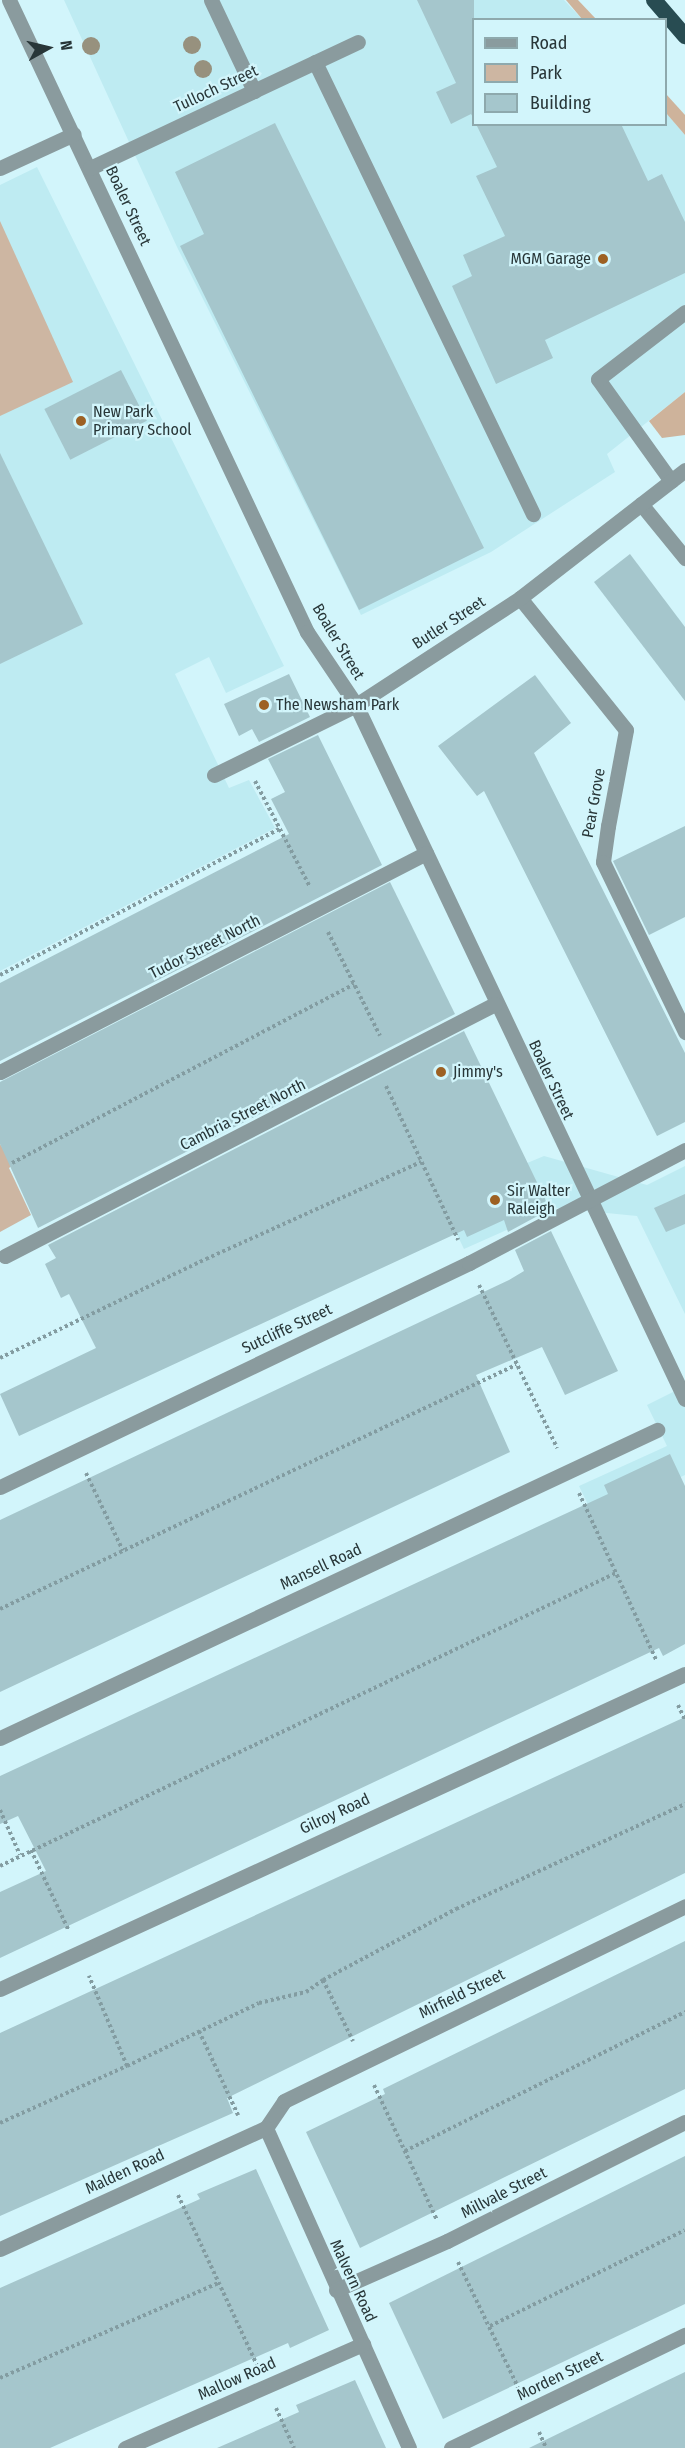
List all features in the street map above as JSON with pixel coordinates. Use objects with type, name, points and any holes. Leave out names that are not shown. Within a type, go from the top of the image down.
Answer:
[{"type":"highway","points":[[654,0],[685,36]]},
{"type":"street","name":"Boaler Street","points":[[9,0],[307,632],[356,705],[495,1004],[685,1399]]},
{"type":"street","points":[[211,0],[254,91]]},
{"type":"street","name":"Tulloch Street","points":[[90,168],[358,42]]},
{"type":"street","points":[[315,62],[533,514]]},
{"type":"street","points":[[0,168],[74,134]]},
{"type":"street","points":[[671,481],[598,379],[685,312]]},
{"type":"street","name":"Butler Street","points":[[214,775],[356,705],[520,598],[685,470]]},
{"type":"street","points":[[641,504],[685,558]]},
{"type":"street","name":"Pear Grove","points":[[520,598],[626,730],[603,862],[685,1032]]},
{"type":"street","name":"Tudor Street North","points":[[0,1072],[426,853]]},
{"type":"street","name":"Cambria Street North","points":[[5,1256],[392,1059],[495,1004]]},
{"type":"street","name":"Sutcliffe Street","points":[[0,1487],[469,1263],[685,1150]]},
{"type":"street","name":"Mansell Road","points":[[0,1738],[657,1430]]},
{"type":"street","name":"Gilroy Road","points":[[0,1989],[685,1674]]},
{"type":"street","name":"Mirfield Street","points":[[266,2128],[284,2101],[685,1906]]},
{"type":"street","name":"Millvale Street","points":[[336,2290],[447,2241],[685,2122]]},
{"type":"street","name":"Malden Road","points":[[0,2249],[266,2128]]},
{"type":"street","name":"Malvern Road","points":[[266,2128],[336,2290],[363,2344],[409,2448]]},
{"type":"street","name":"Morden Street","points":[[451,2448],[685,2335]]},
{"type":"street","name":"Mallow Road","points":[[125,2448],[363,2344]]},
{"type":"path","points":[[243,760],[281,828],[392,1059]]},
{"type":"path","points":[[0,975],[281,828]]},
{"type":"path","points":[[12,1163],[354,984]]},
{"type":"path","points":[[377,1066],[667,1682]]},
{"type":"path","points":[[0,1358],[186,1268],[421,1162]]},
{"type":"path","points":[[0,1609],[516,1365]]},
{"type":"path","points":[[75,1450],[123,1551]]},
{"type":"path","points":[[0,1866],[616,1573]]},
{"type":"path","points":[[0,2123],[259,2003],[306,1992],[323,1980],[456,1909],[685,1804]]},
{"type":"path","points":[[0,1810],[20,1856]]},
{"type":"path","points":[[31,1850],[79,1951],[127,2066]]},
{"type":"path","points":[[323,1980],[363,2062]]},
{"type":"path","points":[[405,2151],[685,2012]]},
{"type":"path","points":[[199,2031],[248,2136]]},
{"type":"path","points":[[167,2172],[294,2448]]},
{"type":"path","points":[[490,2326],[685,2230]]},
{"type":"path","points":[[0,2379],[219,2283]]},
{"type":"shaded area","points":[[64,0],[564,0],[581,18],[472,18],[472,126],[667,126],[667,114],[685,135],[685,392],[607,454],[615,472],[491,552],[361,615],[177,247]]},
{"type":"shaded area","points":[[566,0],[578,0],[595,18],[581,18]]},
{"type":"shaded area","points":[[667,95],[685,115],[685,135],[667,114]]},
{"type":"shaded area","name":"New Park Primary School","points":[[37,167],[284,666],[226,693],[209,657],[175,674],[229,788],[249,780],[275,828],[0,971],[0,185]]},
{"type":"shaded area","points":[[685,392],[685,435],[662,438],[649,421]]},
{"type":"shaded area","points":[[544,1156],[647,1185],[685,1166],[685,1314],[637,1216],[556,1208],[464,1249],[440,1199]]},
{"type":"shaded area","points":[[685,1386],[685,1475],[594,1517],[579,1486],[667,1446],[647,1405]]},
{"type":"green space","points":[[0,221],[73,382],[0,416]]},
{"type":"green space","points":[[0,1144],[13,1165],[9,1168],[31,1215],[0,1232]]},
{"type":"building","points":[[417,0],[474,0],[472,116],[471,114],[451,124],[436,92],[456,83]]},
{"type":"building","points":[[275,123],[484,548],[359,610],[180,246],[204,234],[175,172]]},
{"type":"building","points":[[477,126],[622,126],[648,181],[662,174],[685,222],[685,273],[545,340],[553,358],[496,384],[452,286],[472,276],[463,255],[505,236],[476,176],[497,167]]},
{"type":"building","points":[[121,370],[147,421],[70,460],[44,409]]},
{"type":"building","points":[[0,453],[83,624],[0,664]]},
{"type":"building","points":[[630,554],[685,627],[685,701],[594,582]]},
{"type":"building","name":"The Newsham Park","points":[[289,674],[310,717],[259,742],[252,729],[239,736],[224,704]]},
{"type":"building","points":[[535,675],[571,723],[534,753],[685,1053],[685,1122],[657,1136],[484,791],[477,796],[438,746]]},
{"type":"building","points":[[318,735],[382,865],[0,1061],[0,983],[289,834],[271,799],[285,792],[268,759]]},
{"type":"building","points":[[685,826],[685,917],[649,935],[613,861]]},
{"type":"building","points":[[390,882],[455,1014],[38,1228],[0,1144],[0,1082]]},
{"type":"building","points":[[464,1031],[546,1201],[539,1205],[543,1213],[508,1232],[504,1220],[467,1237],[464,1230],[19,1436],[0,1394],[96,1348],[69,1294],[61,1298],[45,1264],[56,1258],[48,1245]]},
{"type":"building","points":[[685,1194],[685,1224],[666,1232],[654,1208]]},
{"type":"building","points":[[551,1231],[618,1371],[565,1395],[542,1347],[476,1375],[510,1452],[0,1692],[0,1520],[509,1280],[524,1271],[515,1250]]},
{"type":"building","points":[[670,1454],[685,1486],[685,1644],[663,1656],[659,1648],[0,1958],[0,1892],[46,1871],[18,1816],[0,1824],[0,1776],[608,1494],[604,1485]]},
{"type":"building","points":[[685,1717],[685,1873],[227,2098],[233,2113],[0,2216],[0,2033]]},
{"type":"building","points":[[685,1941],[685,2089],[360,2248],[306,2132],[385,2094],[383,2089]]},
{"type":"building","points":[[685,2156],[685,2304],[443,2419],[389,2303]]},
{"type":"building","points":[[256,2169],[329,2330],[290,2348],[288,2343],[50,2448],[0,2448],[0,2288],[200,2199],[197,2194]]},
{"type":"building","points":[[685,2372],[685,2448],[529,2448],[662,2383]]},
{"type":"building","points":[[355,2380],[386,2448],[217,2448],[299,2412],[296,2405]]},
{"type":"place","name":"MGM Garage","points":[[603,259]]},
{"type":"place","name":"New Park Primary School","points":[[81,421]]},
{"type":"place","name":"The Newsham Park","points":[[264,705]]},
{"type":"place","name":"Jimmy's","points":[[441,1072]]},
{"type":"place","name":"Sir Walter Raleigh","points":[[495,1200]]}]
